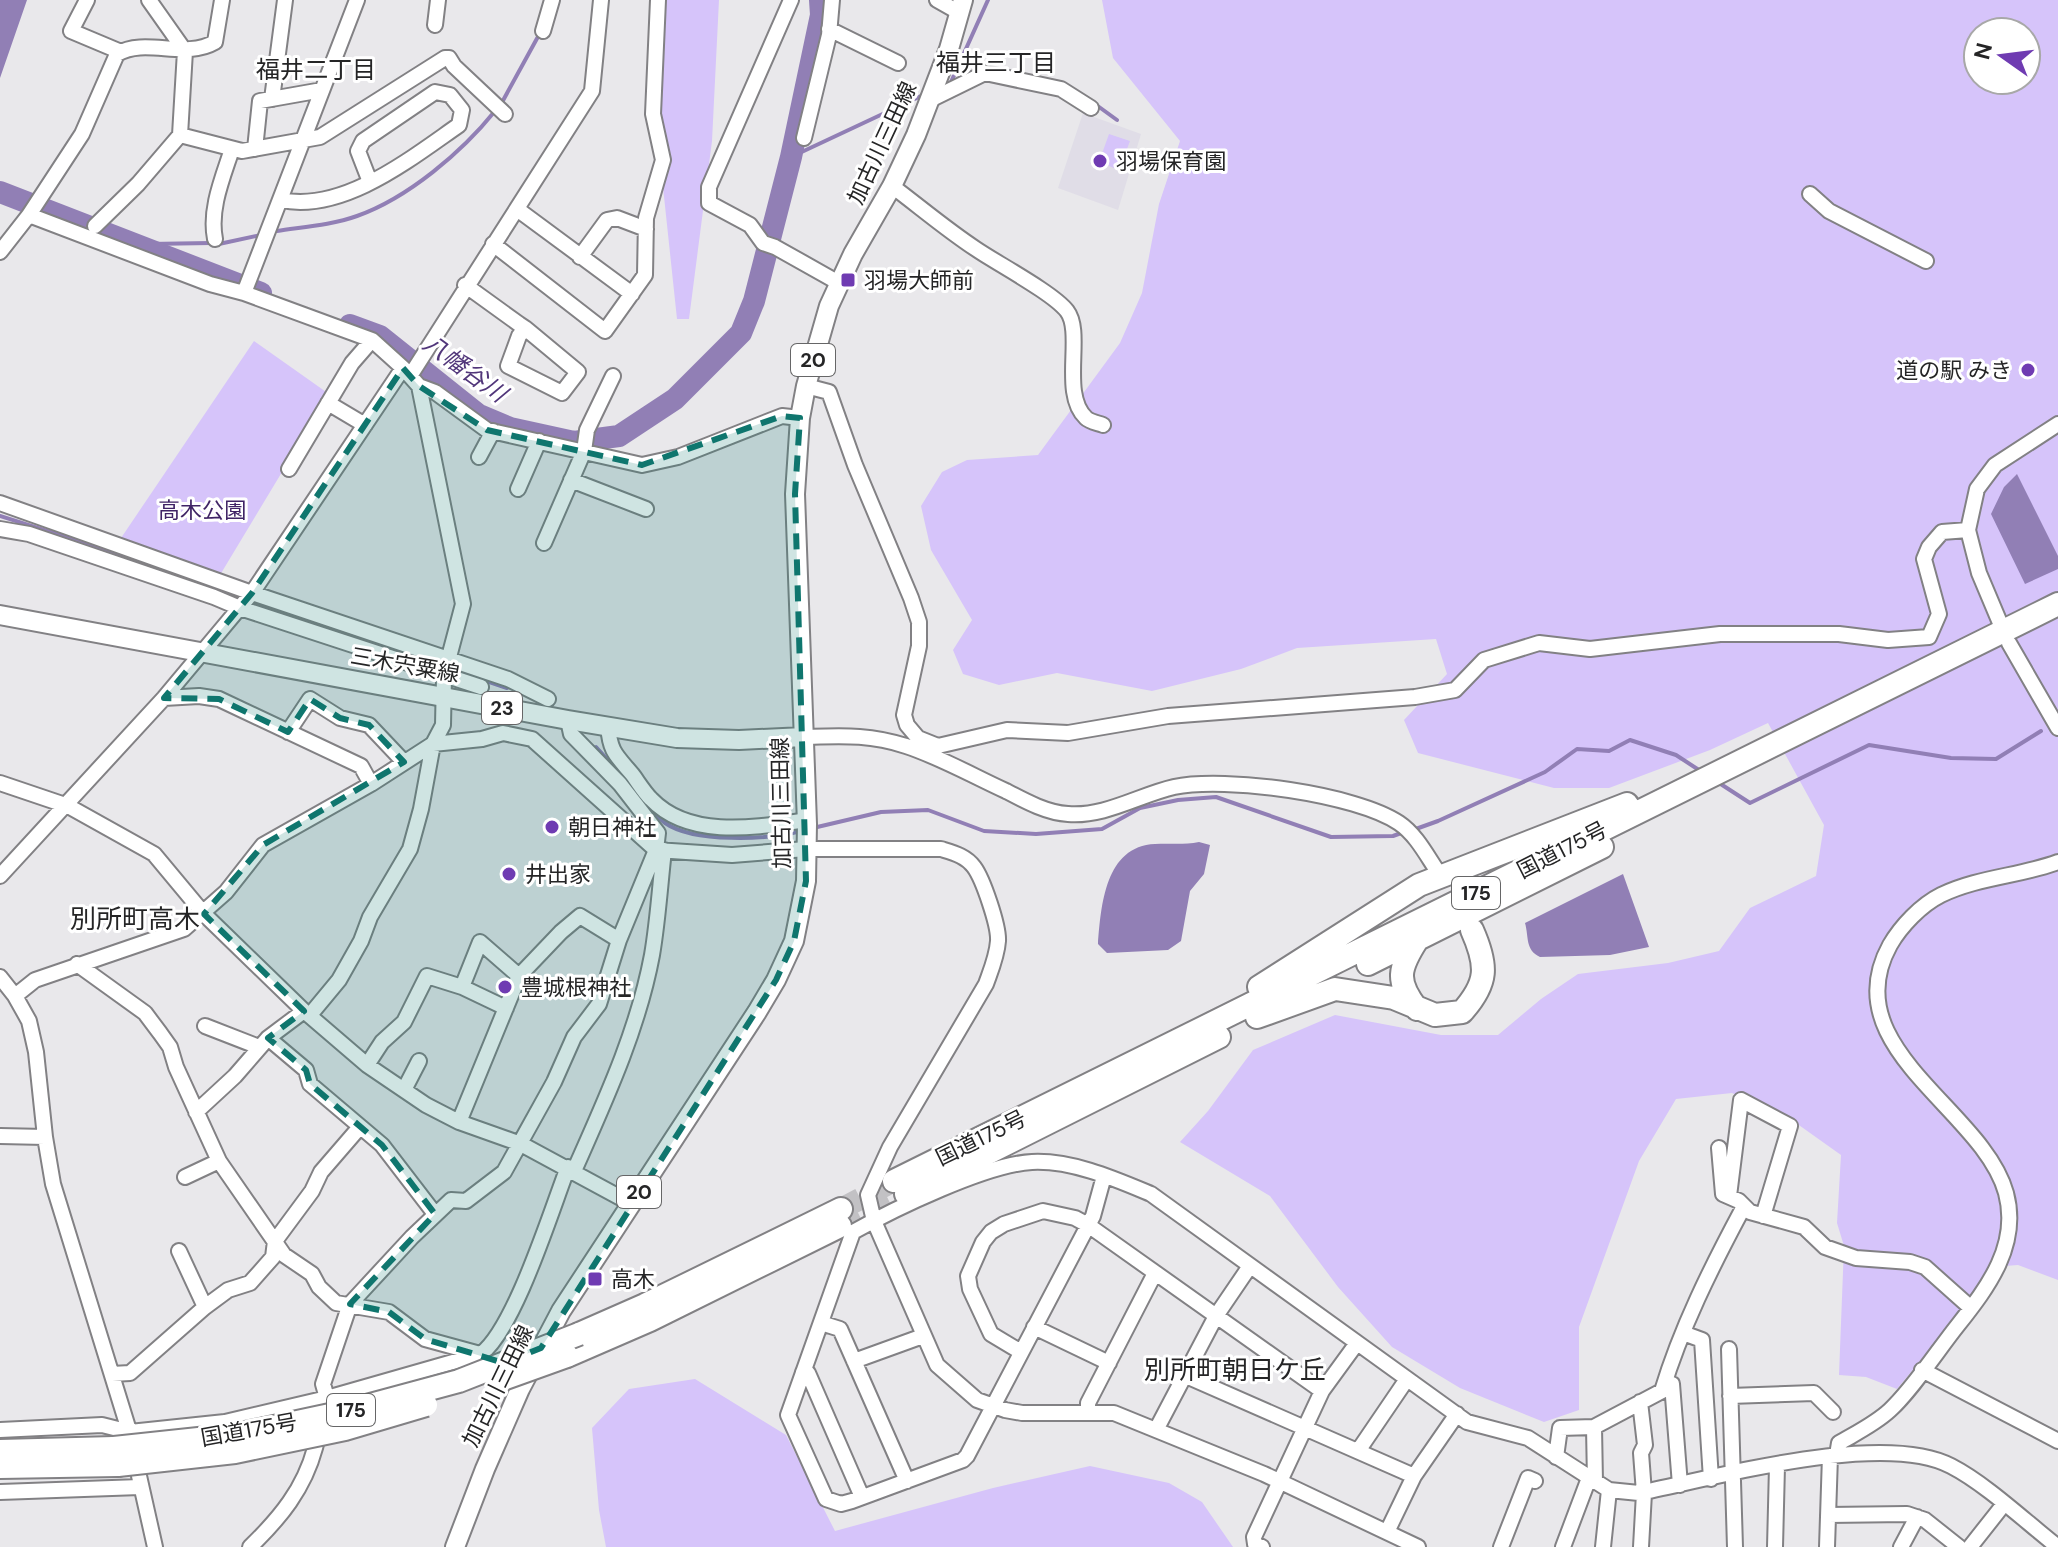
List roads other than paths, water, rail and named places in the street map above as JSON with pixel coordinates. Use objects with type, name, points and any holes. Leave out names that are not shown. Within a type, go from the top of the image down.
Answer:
[{"type":"highway","name":"国道175号","points":[[2058,604],[2006,637],[1937,682],[1689,802],[1417,940],[900,1188],[1193,1033],[1721,770],[1930,669],[2006,637],[2058,621]]},
{"type":"highway","points":[[1193,1033],[1215,1012],[1419,885],[1446,884],[1679,783],[1721,770]]},
{"type":"highway","points":[[1257,1017],[1335,989],[1381,995],[1435,1015],[1462,1012],[1476,997],[1485,975],[1472,930]]},
{"type":"highway","points":[[1417,940],[1402,963],[1407,996],[1417,1009]]},
{"type":"highway","name":"国道175号","points":[[0,1451],[116,1456],[344,1412],[459,1381],[579,1334],[840,1218],[650,1320],[567,1356],[464,1393],[345,1429],[235,1452],[116,1456],[0,1467]]},
{"type":"main road","name":"加古川三田線","points":[[455,1547],[520,1389],[561,1311],[776,980],[794,941],[806,881],[807,832],[795,494],[800,418],[820,332],[839,283],[892,186],[930,100],[961,6]]},
{"type":"main road","name":"三木宍粟線","points":[[0,615],[677,738],[739,740],[804,737]]},
{"type":"street","points":[[87,0],[71,31],[121,52]]},
{"type":"street","points":[[95,226],[138,184],[180,135],[185,51],[149,0]]},
{"type":"street","points":[[0,252],[29,215],[82,134],[117,54],[129,47],[185,51],[205,48],[215,42],[222,0]]},
{"type":"street","points":[[272,99],[285,0]]},
{"type":"street","points":[[246,286],[357,0]]},
{"type":"street","points":[[435,25],[438,0]]},
{"type":"street","points":[[543,31],[552,0]]},
{"type":"street","points":[[0,876],[164,698],[240,608],[365,425],[411,377],[419,358],[465,285],[592,91],[601,0]]},
{"type":"street","points":[[493,244],[605,331],[645,275],[646,218],[663,160],[653,114],[658,0]]},
{"type":"street","points":[[791,0],[709,187],[709,203],[750,225],[769,245],[839,283]]},
{"type":"street","points":[[804,138],[829,29],[832,0]]},
{"type":"street","points":[[937,0],[961,6]]},
{"type":"street","points":[[829,29],[898,63]]},
{"type":"street","points":[[180,135],[242,151],[320,137],[445,58],[449,58],[478,91],[505,114]]},
{"type":"street","points":[[930,100],[985,73],[1061,89],[1091,108]]},
{"type":"street","points":[[255,149],[260,101],[322,90]]},
{"type":"street","points":[[459,106],[478,91]]},
{"type":"street","points":[[281,200],[302,204],[370,182],[398,168],[459,125],[462,110],[450,95],[435,92],[363,141],[358,151],[370,182]]},
{"type":"street","points":[[215,239],[216,201],[232,149]]},
{"type":"street","points":[[892,186],[972,247],[1069,313],[1074,386],[1079,406],[1087,419],[1103,425]]},
{"type":"street","points":[[1810,194],[1829,211],[1926,261]]},
{"type":"street","points":[[517,209],[632,294]]},
{"type":"street","points":[[29,215],[210,284],[246,286],[372,340],[411,377],[487,430],[642,465],[678,457],[782,416],[800,418]]},
{"type":"street","points":[[580,257],[607,220],[617,218],[646,229]]},
{"type":"street","points":[[465,285],[525,328],[578,372],[562,393],[508,366],[525,328]]},
{"type":"street","points":[[289,469],[352,363],[372,340]]},
{"type":"street","points":[[544,543],[584,451],[587,430],[613,376]]},
{"type":"street","points":[[196,1112],[235,1076],[263,1042],[307,1013],[339,980],[361,941],[370,917],[410,849],[433,744],[443,725],[446,697],[444,676],[463,604],[411,377]]},
{"type":"street","points":[[806,386],[829,392],[855,465],[915,610],[919,622],[919,646],[904,715],[907,725],[918,738],[933,745],[955,743],[1007,730],[1068,733],[1168,716],[1415,697],[1455,690],[1484,660],[1539,643],[1590,649],[1720,634],[1839,634],[1888,640],[1929,637],[1939,614],[1924,559],[1929,547],[1942,532],[1968,530]]},
{"type":"street","points":[[328,403],[365,425]]},
{"type":"street","points":[[2058,424],[1995,465],[1977,489],[1968,530],[1979,573],[2006,637],[2058,728]]},
{"type":"street","points":[[479,457],[493,431]]},
{"type":"street","points":[[518,489],[539,441]]},
{"type":"street","points":[[571,480],[646,509]]},
{"type":"street","points":[[0,503],[252,593],[508,679],[548,699]]},
{"type":"street","points":[[0,529],[29,534],[240,608],[481,687]]},
{"type":"street","points":[[164,698],[199,696],[219,699],[361,766],[371,784]]},
{"type":"street","points":[[288,732],[310,699],[340,718],[369,725],[404,762]]},
{"type":"street","points":[[0,1430],[102,1425],[130,1432],[225,1422],[327,1398],[481,1354],[494,1345],[571,1169],[615,1078],[652,956],[660,850],[658,833],[620,784],[571,734],[568,720]]},
{"type":"street","points":[[608,726],[609,748],[652,801],[679,817],[700,825],[807,832],[941,849],[960,854],[975,868],[999,936],[997,956],[986,984],[890,1147],[868,1195],[874,1221],[937,1365],[977,1400],[1022,1413],[1114,1413],[1280,1481],[1410,1545]]},
{"type":"street","points":[[15,996],[35,980],[184,929],[226,892],[263,845],[371,784],[433,744],[482,739],[503,733],[532,739],[660,850],[732,855],[807,832]]},
{"type":"street","points":[[804,737],[865,735],[907,746],[1034,805],[1067,814],[1096,812],[1176,787],[1215,782],[1267,787],[1365,806],[1400,824],[1416,839],[1446,884]]},
{"type":"street","points":[[948,764],[955,743]]},
{"type":"street","points":[[0,783],[65,805],[154,854],[204,914],[307,1013],[367,1065],[404,1090],[459,1122],[521,1144],[632,1204]]},
{"type":"street","points":[[250,1547],[280,1517],[304,1480],[316,1446],[321,1409],[327,1398],[323,1384],[350,1304],[451,1200],[466,1201],[504,1172],[554,1082],[574,1037],[599,1004],[619,940],[660,850]]},
{"type":"street","points":[[1827,1547],[1833,1456],[1839,1443],[1891,1410],[1971,1308],[2001,1262],[2008,1214],[2006,1194],[1997,1171],[1901,1055],[1888,1034],[1880,1006],[1879,978],[1886,954],[1898,932],[1941,895],[2058,862]]},
{"type":"street","points":[[459,1122],[519,976],[580,916],[619,940]]},
{"type":"street","points":[[462,987],[480,942],[519,976]]},
{"type":"street","points":[[77,964],[145,1013],[170,1047],[219,1161],[284,1255],[312,1274],[319,1287],[336,1303],[389,1312],[425,1339],[511,1365]]},
{"type":"street","points":[[367,1065],[382,1042],[404,1022],[427,976],[462,987],[506,1008]]},
{"type":"street","points":[[0,977],[29,1021],[36,1052],[53,1184],[130,1432],[155,1547]]},
{"type":"street","points":[[205,1026],[263,1042],[306,1070],[310,1084],[382,1145],[435,1214]]},
{"type":"street","points":[[404,1090],[419,1061]]},
{"type":"street","points":[[1729,1197],[1741,1100],[1790,1126],[1763,1216]]},
{"type":"street","points":[[112,1374],[130,1373],[205,1307],[228,1290],[250,1283],[273,1257],[275,1241],[312,1191],[321,1172],[359,1128]]},
{"type":"street","points":[[0,1136],[45,1137]]},
{"type":"street","points":[[1719,1148],[1723,1194],[1739,1201],[1745,1209],[1804,1227],[1825,1247],[1856,1258],[1910,1262],[1925,1267],[1971,1308]]},
{"type":"street","points":[[185,1177],[219,1161]]},
{"type":"street","points":[[1104,1176],[1088,1225],[963,1460],[841,1504],[826,1499],[788,1415],[853,1232],[997,1169],[1030,1162],[1059,1163],[1104,1176],[1151,1194],[1467,1422],[1528,1438],[1609,1490],[1644,1493],[1833,1456],[1909,1454],[1951,1466],[2058,1547]]},
{"type":"street","points":[[1556,1457],[1560,1428],[1594,1427],[1662,1391],[1683,1333],[1735,1223],[1745,1209]]},
{"type":"street","points":[[1021,1352],[991,1334],[970,1289],[968,1276],[983,1242],[991,1232],[1004,1224],[1043,1211],[1075,1218],[1088,1225],[1322,1391]]},
{"type":"street","points":[[179,1251],[205,1307]]},
{"type":"street","points":[[1156,1430],[1216,1316],[1250,1266]]},
{"type":"street","points":[[1088,1413],[1088,1403],[1155,1273]]},
{"type":"street","points":[[821,1323],[840,1329],[907,1481]]},
{"type":"street","points":[[1034,1327],[1109,1363]]},
{"type":"street","points":[[1683,1333],[1702,1340],[1711,1479]]},
{"type":"street","points":[[854,1361],[923,1336]]},
{"type":"street","points":[[1262,1547],[1255,1544],[1254,1537],[1305,1427],[1322,1391],[1357,1343]]},
{"type":"street","points":[[1729,1349],[1735,1547]]},
{"type":"street","points":[[1922,1370],[2058,1441]]},
{"type":"street","points":[[803,1372],[808,1373],[862,1497]]},
{"type":"street","points":[[1184,1375],[1414,1476]]},
{"type":"street","points":[[1358,1451],[1407,1379]]},
{"type":"street","points":[[1665,1382],[1672,1384],[1680,1485]]},
{"type":"street","points":[[1730,1396],[1814,1393],[1833,1412]]},
{"type":"street","points":[[1640,1402],[1645,1445],[1641,1453],[1644,1493],[1641,1547]]},
{"type":"street","points":[[1387,1532],[1414,1476],[1457,1414]]},
{"type":"street","points":[[1563,1547],[1592,1480],[1594,1427]]},
{"type":"street","points":[[1775,1547],[1777,1466]]},
{"type":"street","points":[[1501,1547],[1528,1478],[1535,1481]]},
{"type":"street","points":[[0,1492],[140,1487]]},
{"type":"street","points":[[1603,1547],[1609,1490]]},
{"type":"street","points":[[1970,1547],[2004,1504]]},
{"type":"street","points":[[1828,1515],[1907,1514],[1925,1520],[1959,1547]]},
{"type":"street","points":[[1901,1547],[1917,1517]]},
{"type":"waterway","name":"八幡谷川","points":[[350,325],[380,336],[479,415],[510,428],[574,442],[619,436],[675,399],[741,333],[754,301],[791,157],[821,15],[820,0]]},
{"type":"waterway","points":[[951,82],[988,0]]},
{"type":"waterway","points":[[500,106],[540,33]]},
{"type":"waterway","points":[[791,157],[921,96]]},
{"type":"waterway","points":[[1095,104],[1117,120]]},
{"type":"waterway","points":[[277,231],[347,219],[395,198],[433,172],[467,142],[495,111]]},
{"type":"waterway","name":"八幡谷川","points":[[0,192],[261,293]]},
{"type":"waterway","points":[[219,244],[261,235]]},
{"type":"waterway","points":[[145,249],[148,244],[211,243]]},
{"type":"waterway","points":[[0,516],[169,570]]},
{"type":"waterway","points":[[252,601],[507,688]]},
{"type":"waterway","points":[[1716,781],[1750,803],[1869,745],[1951,758],[1996,759],[2041,731]]},
{"type":"waterway","points":[[1413,830],[1545,772],[1577,749],[1609,751],[1630,740],[1676,755],[1702,772]]},
{"type":"waterway","points":[[596,747],[637,792]]},
{"type":"waterway","points":[[813,828],[881,812],[928,810],[984,831],[1036,834],[1102,829],[1140,808],[1178,800],[1216,797],[1331,837],[1393,836],[1404,832]]},
{"type":"waterway","points":[[648,805],[665,823],[694,834],[751,838],[801,831]]},
{"type":"tunnel","points":[[841,1209],[894,1181]]},
{"type":"tunnel","points":[[840,1226],[906,1194]]},
{"type":"place","name":"羽場保育園","points":[[1100,161]]},
{"type":"place","name":"羽場大師前","points":[[848,280]]},
{"type":"place","name":"道の駅 みき","points":[[2028,370]]},
{"type":"place","name":"朝日神社","points":[[552,827]]},
{"type":"place","name":"井出家","points":[[509,874]]},
{"type":"place","name":"豊城根神社","points":[[505,987]]},
{"type":"place","name":"高木","points":[[595,1279]]},
{"type":"district","name":"福井三丁目","points":[[996,62]]},
{"type":"district","name":"福井二丁目","points":[[316,69]]},
{"type":"district","name":"別所町高木","points":[[135,919]]},
{"type":"district","name":"別所町朝日ケ丘","points":[[1235,1370]]},
{"type":"park label","name":"高木公園","points":[[202,510]]}]
